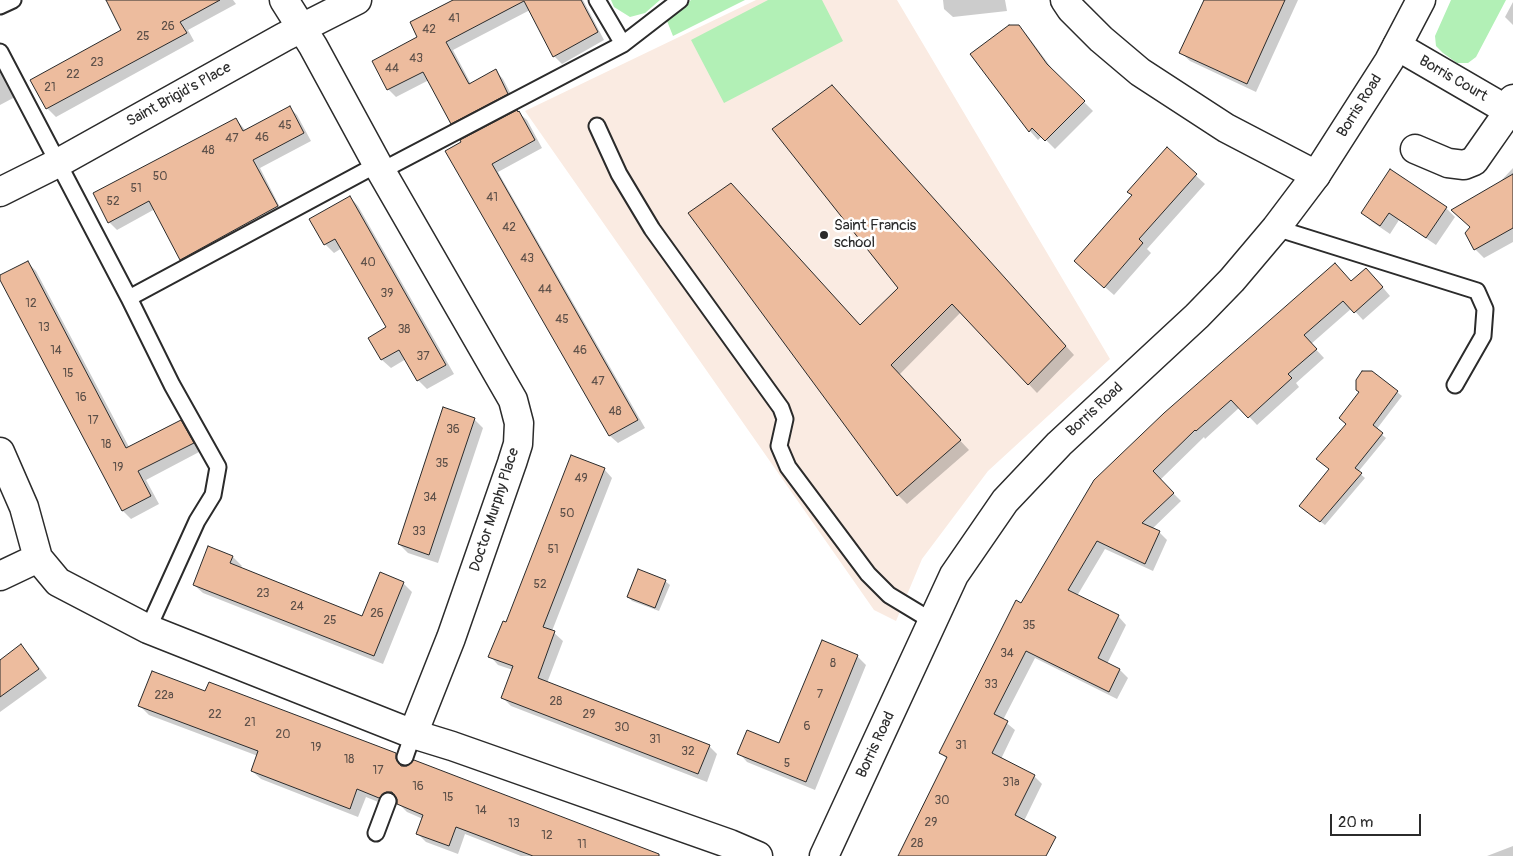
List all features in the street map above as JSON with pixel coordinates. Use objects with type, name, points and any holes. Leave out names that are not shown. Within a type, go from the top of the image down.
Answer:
[{"type":"street","points":[[284,0],[313,46],[384,174]]},
{"type":"street","name":"Saint Brigid's Place","points":[[0,192],[58,163],[301,28],[357,0]]},
{"type":"street","points":[[1065,0],[1071,9],[1101,39],[1140,72],[1226,128],[1316,175]]},
{"type":"street","name":"Borris Road","points":[[824,856],[954,575],[1005,501],[1059,444],[1198,316],[1232,280],[1276,228],[1316,175],[1397,46],[1421,0]]},
{"type":"street","name":"Borris Court","points":[[1397,46],[1511,105],[1474,161],[1464,165],[1448,163],[1415,149]]},
{"type":"street","name":"Doctor Murphy Place","points":[[384,174],[513,400],[519,423],[518,444],[512,463],[451,638],[409,745]]},
{"type":"street","points":[[0,452],[24,507],[38,558],[58,582],[148,629],[372,718],[409,745],[452,746],[730,844],[758,856]]},
{"type":"street","points":[[0,576],[38,558]]},
{"type":"lane","points":[[0,6],[13,0]]},
{"type":"lane","points":[[597,0],[623,44]]},
{"type":"lane","points":[[130,298],[384,174],[623,44],[680,0]]},
{"type":"lane","points":[[0,52],[130,298],[172,386],[218,467],[213,494],[197,521],[148,629]]},
{"type":"lane","points":[[597,126],[619,174],[652,229],[781,408],[785,419],[779,446],[788,467],[868,574],[889,594],[932,621]]},
{"type":"lane","points":[[1276,228],[1477,291],[1486,309],[1483,336],[1455,385]]},
{"type":"lane","points":[[376,833],[388,800]]},
{"type":"shaded area","name":"Saint Francis school","points":[[756,0],[897,0],[1110,359],[988,471],[922,559],[896,621],[874,610],[525,111]]},
{"type":"green space","points":[[611,0],[660,0],[645,13],[630,17],[614,7]]},
{"type":"green space","points":[[691,0],[745,0],[673,36],[667,21]]},
{"type":"green space","points":[[768,0],[822,0],[843,41],[724,103],[691,40]]},
{"type":"green space","points":[[1451,0],[1506,0],[1476,57],[1468,63],[1457,63],[1436,46],[1435,36]]},
{"type":"building","points":[[106,0],[220,0],[180,22],[187,33],[46,109],[30,80],[121,30]]},
{"type":"building","points":[[453,0],[581,0],[598,32],[553,57],[524,1],[446,42],[469,84],[496,69],[508,94],[451,124],[423,72],[387,90],[372,61],[417,37],[410,22]]},
{"type":"building","points":[[1204,0],[1285,0],[1247,84],[1179,53]]},
{"type":"building","points":[[1009,25],[1019,25],[1047,64],[1085,101],[1045,141],[1032,128],[1029,132],[970,54]]},
{"type":"building","points":[[832,85],[1066,346],[1028,385],[952,304],[891,365],[961,440],[897,496],[688,213],[731,183],[860,325],[898,288],[772,129]]},
{"type":"building","points":[[290,106],[304,133],[253,160],[278,206],[180,260],[149,201],[108,223],[93,193],[236,118],[243,131]]},
{"type":"building","points":[[517,110],[535,140],[492,164],[638,420],[609,436],[445,151],[461,142],[460,140]]},
{"type":"building","points":[[1167,147],[1197,174],[1139,239],[1143,243],[1104,288],[1074,261],[1132,195],[1127,192]]},
{"type":"building","points":[[1390,169],[1447,207],[1426,238],[1389,213],[1380,226],[1361,213]]},
{"type":"building","points":[[1513,174],[1513,228],[1474,250],[1465,233],[1470,227],[1451,210]]},
{"type":"building","points":[[350,196],[446,365],[417,381],[399,350],[381,360],[368,338],[386,327],[335,239],[324,245],[309,219]]},
{"type":"building","points":[[28,261],[126,448],[181,420],[194,443],[138,471],[151,496],[122,511],[0,280],[0,275]]},
{"type":"building","points":[[1335,263],[1351,281],[1366,268],[1383,287],[1354,313],[1343,301],[1304,335],[1317,349],[1288,374],[1292,378],[1248,418],[1231,400],[1195,430],[1153,471],[1174,493],[1142,523],[1160,531],[1145,564],[1097,541],[1068,590],[1119,615],[1098,658],[1120,669],[1109,692],[1026,651],[994,714],[1008,721],[992,753],[1035,775],[1015,815],[1056,837],[1046,856],[898,856],[947,757],[939,753],[1016,600],[1021,603],[1094,480],[1164,413]]},
{"type":"building","points":[[1362,371],[1372,371],[1398,391],[1373,425],[1383,433],[1355,468],[1362,473],[1320,522],[1299,506],[1329,469],[1316,459],[1346,424],[1339,418],[1359,392],[1356,390],[1356,380]]},
{"type":"building","points":[[443,407],[475,418],[429,555],[398,544]]},
{"type":"building","points":[[571,455],[605,468],[543,627],[555,631],[538,678],[710,745],[698,774],[501,698],[513,666],[488,657],[503,621],[506,622]]},
{"type":"building","points":[[208,546],[233,556],[230,563],[362,616],[380,572],[404,582],[374,656],[193,585]]},
{"type":"building","points":[[638,569],[666,580],[655,608],[627,597]]},
{"type":"building","points":[[822,640],[858,655],[806,782],[737,754],[747,730],[779,743]]},
{"type":"building","points":[[21,644],[39,669],[0,697],[0,660]]},
{"type":"building","points":[[152,671],[205,691],[209,682],[396,753],[396,759],[401,766],[407,766],[414,760],[659,854],[659,856],[533,856],[456,827],[449,846],[416,834],[423,815],[397,804],[397,799],[392,792],[386,792],[379,798],[357,789],[350,809],[251,771],[258,751],[138,706]]},
{"type":"place","name":"Saint Francis school","points":[[824,235]]}]
